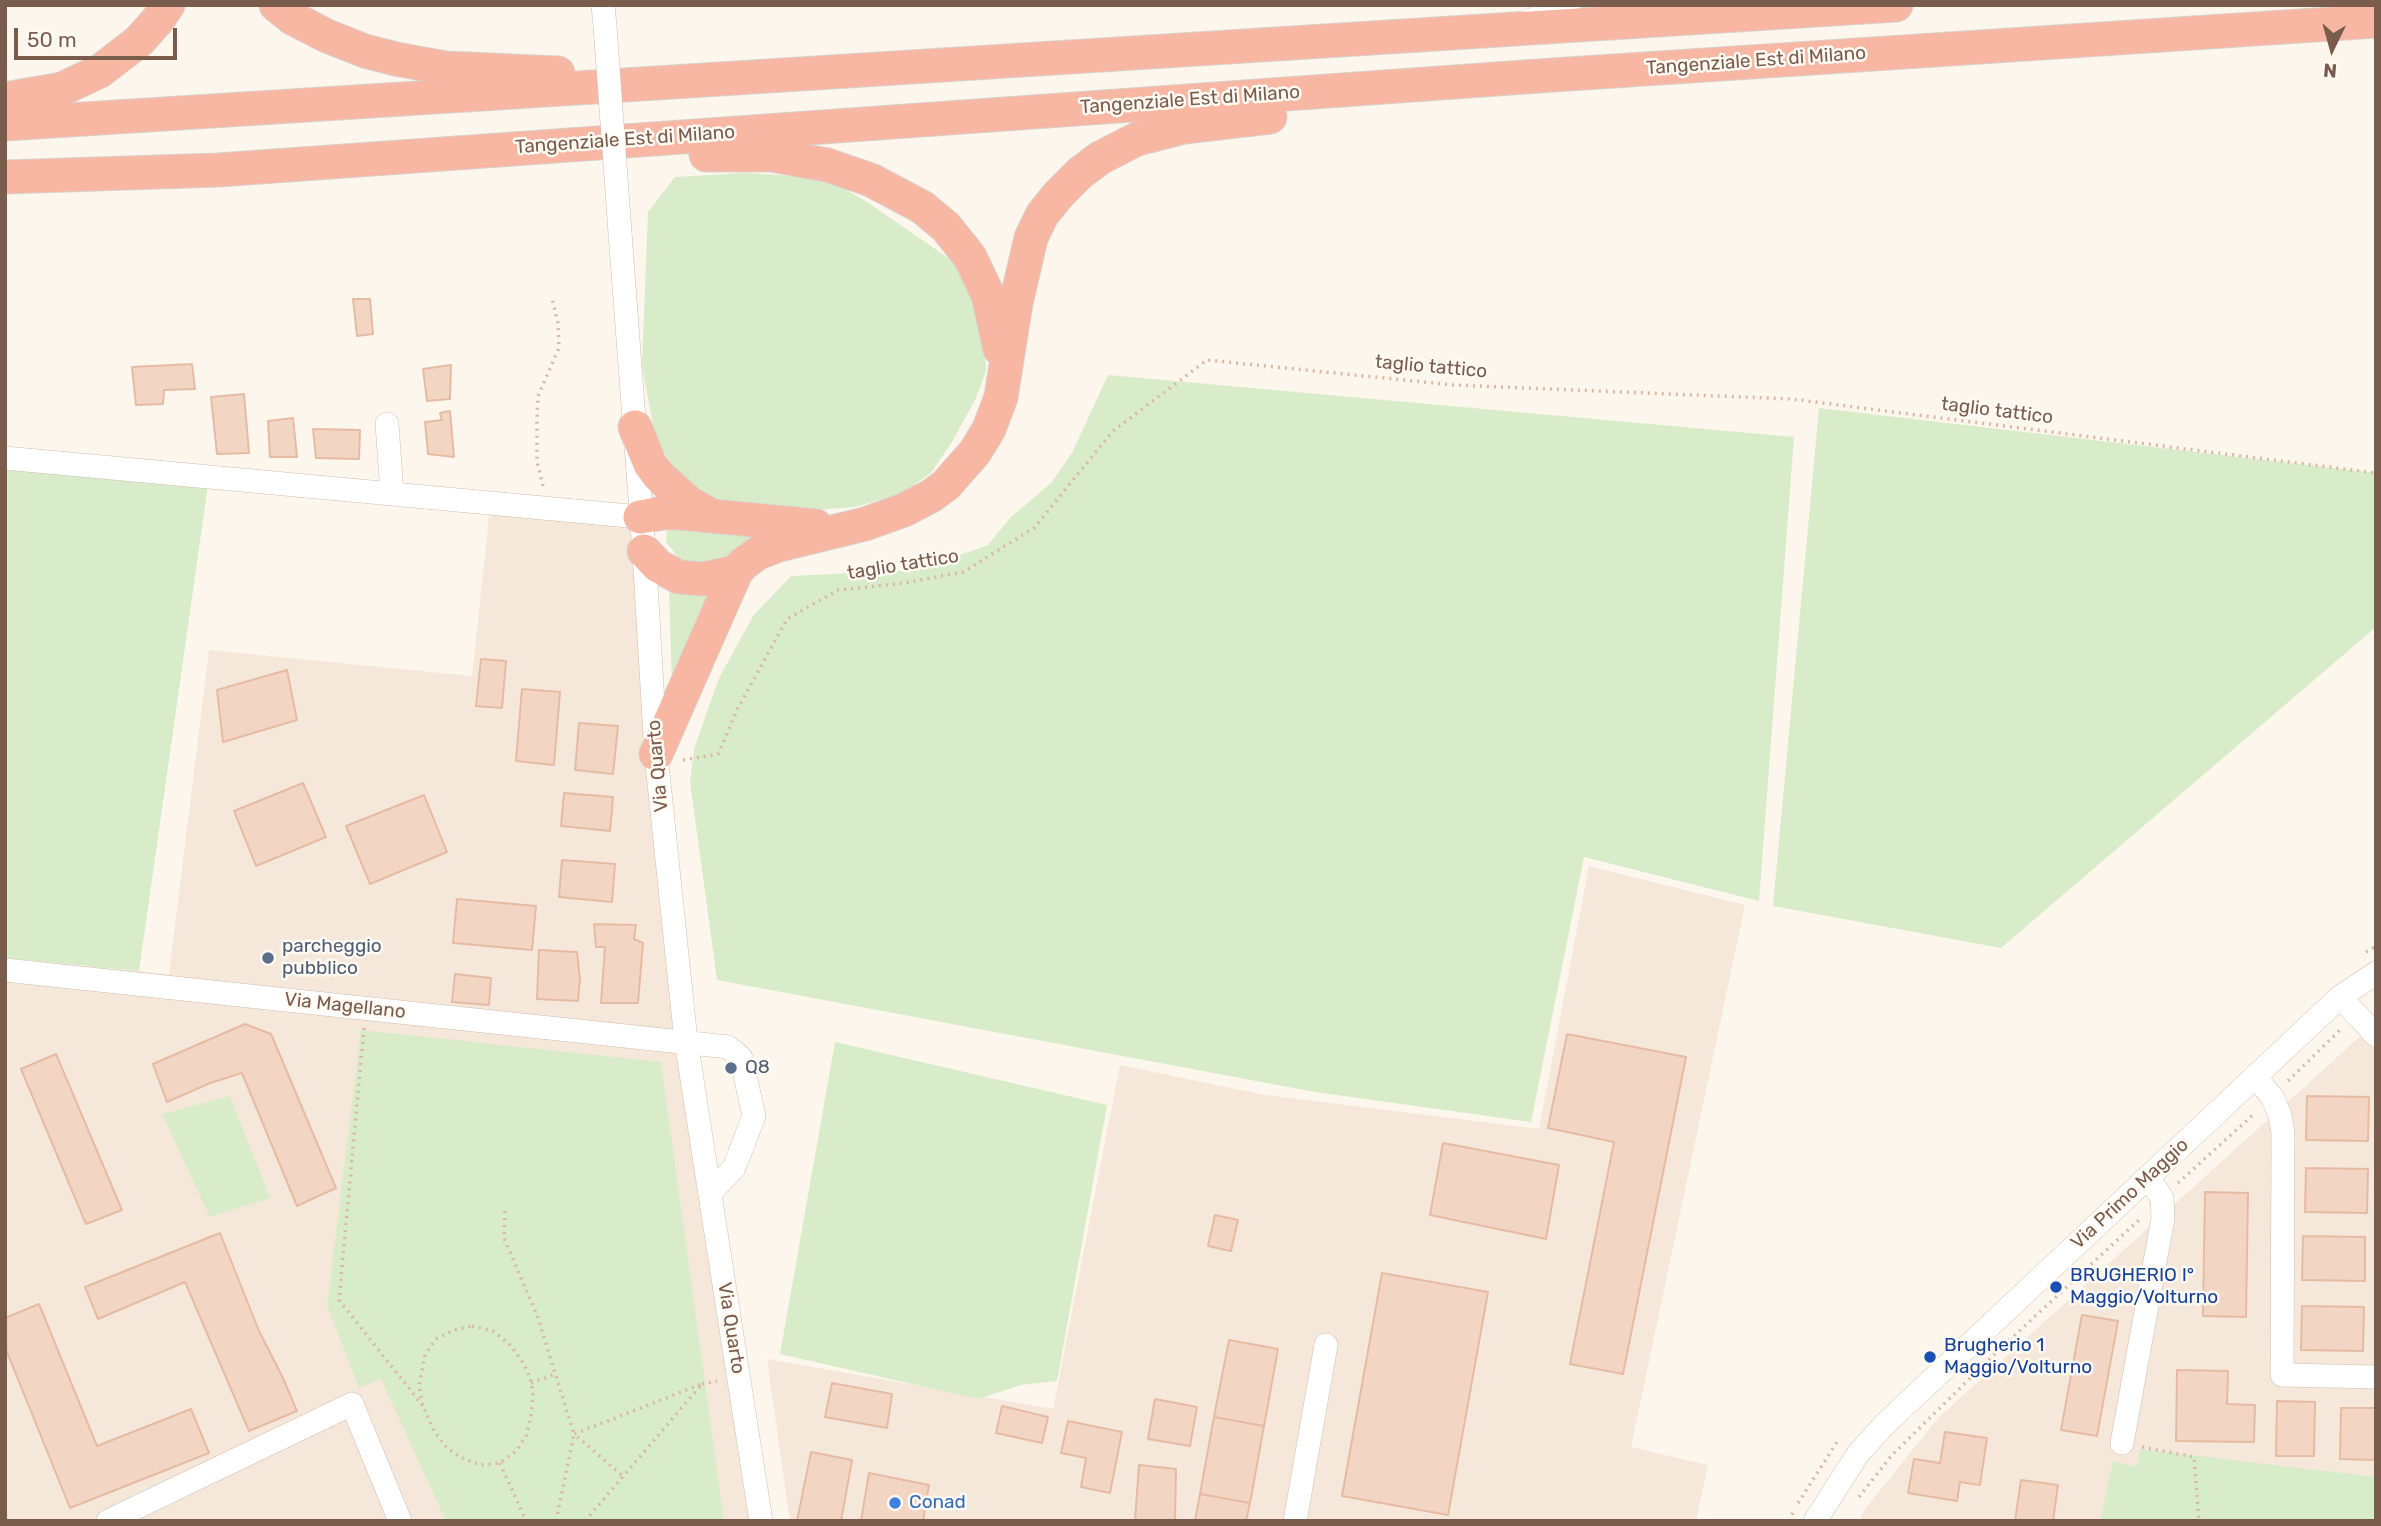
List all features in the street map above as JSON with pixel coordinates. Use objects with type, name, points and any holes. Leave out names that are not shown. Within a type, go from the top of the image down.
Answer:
[{"type":"highway","points":[[5,99],[62,89],[100,71],[139,41],[168,5]]},
{"type":"highway","points":[[276,5],[305,26],[338,41],[412,63],[445,68],[536,71],[654,84]]},
{"type":"highway","points":[[5,124],[1896,5]]},
{"type":"highway","name":"Tangenziale Est di Milano","points":[[5,177],[218,170],[1553,75],[2376,21]]},
{"type":"highway","points":[[657,761],[736,572],[748,559],[765,550],[876,521],[904,510],[931,496],[970,460],[985,437],[996,411],[1026,257],[1038,222],[1052,201],[1072,181],[1113,150],[1152,134],[1229,121],[1367,108],[1553,75]]},
{"type":"highway","points":[[218,170],[479,166],[734,154],[785,157],[827,165],[871,180],[914,202],[939,219],[959,240],[974,265],[990,302],[999,346],[1002,387]]},
{"type":"highway","points":[[635,427],[650,464],[659,476],[689,503],[717,518]]},
{"type":"highway","points":[[640,517],[681,513],[847,528]]},
{"type":"highway","points":[[644,551],[658,566],[679,577],[703,579],[736,572]]},
{"type":"street","points":[[1505,31],[1568,5]]},
{"type":"street","name":"Via Quarto","points":[[604,15],[657,761],[686,1041],[761,1521]]},
{"type":"street","points":[[387,424],[392,494]]},
{"type":"street","points":[[5,458],[640,517]]},
{"type":"street","name":"Via Magellano","points":[[5,970],[728,1047],[741,1058],[754,1116],[734,1168],[710,1193]]},
{"type":"street","name":"Via Primo Maggio","points":[[1815,1521],[1858,1454],[1884,1424],[2340,996],[2376,973]]},
{"type":"street","points":[[2340,996],[2376,1035]]},
{"type":"street","points":[[2255,1076],[2272,1097],[2280,1115],[2283,1133],[2282,1375],[2376,1377]]},
{"type":"street","points":[[2122,1443],[2163,1218],[2162,1198],[2148,1177]]},
{"type":"street","points":[[1296,1521],[1326,1345]]},
{"type":"street","points":[[108,1521],[352,1404],[400,1521]]},
{"type":"path","points":[[550,508],[537,462],[537,418],[538,396],[559,348],[558,323],[552,298]]},
{"type":"path","name":"taglio tattico","points":[[657,761],[718,754],[738,708],[788,620],[838,590],[904,583],[963,572],[1034,528],[1113,431],[1207,360],[1453,385],[1791,399],[2376,473]]},
{"type":"path","points":[[366,1009],[339,1300],[423,1406]]},
{"type":"path","points":[[1857,1499],[1892,1455],[2003,1346],[2272,1097],[2357,1014]]},
{"type":"path","points":[[505,1211],[503,1238],[537,1315],[574,1434],[556,1521]]},
{"type":"path","points":[[472,1326],[493,1331],[509,1344],[521,1359],[533,1395],[526,1436],[516,1451],[500,1463],[480,1465],[447,1448],[434,1431],[423,1406],[419,1387],[425,1355],[436,1339],[454,1330],[472,1326]]},
{"type":"path","points":[[531,1383],[556,1374]]},
{"type":"path","points":[[574,1434],[702,1384],[585,1521]]},
{"type":"path","points":[[574,1434],[623,1476]]},
{"type":"path","points":[[2122,1443],[2194,1457],[2199,1521]]},
{"type":"path","points":[[500,1463],[526,1521]]},
{"type":"shaded area","points":[[490,508],[634,520],[753,1521],[5,1521],[5,958],[169,974],[209,650],[472,676]]},
{"type":"shaded area","points":[[1589,866],[1745,905],[1631,1447],[1708,1465],[1696,1521],[790,1521],[767,1359],[1053,1409],[1120,1065],[1265,1095],[1539,1129]]},
{"type":"shaded area","points":[[2376,1022],[2376,1521],[1859,1521],[1865,1509],[1939,1417]]},
{"type":"green space","points":[[746,173],[826,178],[867,202],[960,266],[984,322],[986,371],[975,400],[931,473],[902,493],[855,507],[803,511],[728,503],[682,483],[655,436],[642,365],[648,212],[675,177]]},
{"type":"green space","points":[[1108,375],[1794,437],[1759,901],[1584,857],[1531,1122],[1315,1092],[717,980],[690,782],[694,749],[719,678],[753,616],[791,576],[917,570],[988,545],[1010,518],[1052,482],[1073,451]]},
{"type":"green space","points":[[1819,408],[2376,473],[2376,627],[2001,948],[1773,906]]},
{"type":"green space","points":[[5,466],[208,485],[139,971],[5,958]]},
{"type":"green space","points":[[673,523],[760,537],[734,562],[692,565],[678,557],[666,542],[667,531]]},
{"type":"green space","points":[[669,588],[712,594],[672,687]]},
{"type":"green space","points":[[361,1030],[661,1062],[724,1521],[446,1521],[381,1379],[359,1388],[327,1305]]},
{"type":"green space","points":[[835,1042],[1107,1105],[1057,1381],[1021,1385],[978,1399],[780,1354]]},
{"type":"green space","points":[[230,1096],[270,1198],[210,1217],[162,1114]]},
{"type":"green space","points":[[2140,1449],[2376,1477],[2376,1521],[2100,1521],[2113,1461],[2137,1467]]},
{"type":"building","points":[[353,299],[370,299],[373,334],[357,336]]},
{"type":"building","points":[[192,364],[195,389],[164,390],[163,404],[136,405],[132,367]]},
{"type":"building","points":[[451,365],[450,399],[427,401],[423,369]]},
{"type":"building","points":[[244,394],[249,453],[217,454],[211,397]]},
{"type":"building","points":[[450,411],[454,457],[428,454],[425,422],[442,420],[440,413]]},
{"type":"building","points":[[293,418],[297,457],[270,457],[268,421]]},
{"type":"building","points":[[313,429],[360,430],[359,459],[316,458]]},
{"type":"building","points":[[481,659],[506,661],[502,708],[476,706]]},
{"type":"building","points":[[287,670],[297,720],[223,742],[217,690]]},
{"type":"building","points":[[522,689],[560,692],[554,765],[516,761]]},
{"type":"building","points":[[579,723],[618,726],[613,774],[575,770]]},
{"type":"building","points":[[303,783],[326,837],[256,866],[234,811]]},
{"type":"building","points":[[564,793],[613,797],[610,831],[561,826]]},
{"type":"building","points":[[424,795],[447,852],[370,884],[346,826]]},
{"type":"building","points":[[562,860],[615,864],[612,902],[559,897]]},
{"type":"building","points":[[457,899],[536,906],[532,950],[453,943]]},
{"type":"building","points":[[594,924],[636,925],[634,939],[643,943],[638,1003],[601,1003],[605,947],[596,947]]},
{"type":"building","points":[[539,950],[577,952],[580,979],[578,1001],[537,999]]},
{"type":"building","points":[[455,974],[491,978],[489,1005],[452,1002]]},
{"type":"building","points":[[245,1024],[271,1034],[336,1188],[297,1206],[242,1073],[210,1083],[167,1102],[153,1064]]},
{"type":"building","points":[[1567,1034],[1686,1057],[1623,1374],[1570,1364],[1614,1142],[1548,1128]]},
{"type":"building","points":[[56,1054],[122,1210],[86,1224],[21,1069]]},
{"type":"building","points":[[2307,1096],[2369,1097],[2368,1141],[2306,1140]]},
{"type":"building","points":[[1443,1143],[1559,1165],[1546,1239],[1430,1215]]},
{"type":"building","points":[[2306,1168],[2368,1169],[2367,1213],[2305,1212]]},
{"type":"building","points":[[2205,1192],[2248,1193],[2246,1317],[2203,1316]]},
{"type":"building","points":[[1215,1215],[1238,1220],[1231,1251],[1208,1246]]},
{"type":"building","points":[[220,1233],[259,1331],[297,1411],[249,1431],[185,1282],[98,1319],[85,1287]]},
{"type":"building","points":[[2303,1236],[2365,1237],[2365,1281],[2302,1280]]},
{"type":"building","points":[[1382,1273],[1488,1292],[1448,1515],[1342,1496]]},
{"type":"building","points":[[39,1304],[97,1446],[191,1409],[209,1453],[70,1508],[5,1347],[5,1318]]},
{"type":"building","points":[[2302,1306],[2364,1307],[2363,1351],[2301,1350]]},
{"type":"building","points":[[2082,1315],[2118,1321],[2097,1436],[2061,1430]]},
{"type":"building","points":[[1229,1340],[1278,1349],[1264,1426],[1214,1417]]},
{"type":"building","points":[[2177,1370],[2228,1371],[2227,1404],[2255,1405],[2254,1442],[2176,1441]]},
{"type":"building","points":[[832,1383],[892,1394],[887,1428],[825,1417]]},
{"type":"building","points":[[1155,1399],[1197,1407],[1190,1446],[1148,1439]]},
{"type":"building","points":[[2277,1401],[2315,1402],[2314,1456],[2276,1456]]},
{"type":"building","points":[[1002,1406],[1048,1417],[1042,1443],[996,1433]]},
{"type":"building","points":[[2341,1408],[2376,1408],[2376,1460],[2340,1459]]},
{"type":"building","points":[[1214,1417],[1264,1426],[1250,1503],[1200,1494]]},
{"type":"building","points":[[1068,1421],[1122,1432],[1110,1493],[1081,1487],[1086,1458],[1061,1453]]},
{"type":"building","points":[[1945,1432],[1987,1438],[1980,1485],[1960,1482],[1957,1501],[1908,1493],[1914,1459],[1940,1463]]},
{"type":"building","points":[[811,1452],[852,1460],[841,1521],[797,1521]]},
{"type":"building","points":[[1139,1465],[1176,1469],[1175,1521],[1135,1521]]},
{"type":"building","name":"Conad","points":[[869,1473],[929,1485],[923,1521],[861,1521]]},
{"type":"building","points":[[2021,1480],[2058,1485],[2053,1521],[2015,1521]]},
{"type":"building","points":[[1200,1494],[1250,1503],[1246,1521],[1195,1521]]},
{"type":"place","name":"parcheggio pubblico","points":[[268,958]]},
{"type":"place","name":"Q8","points":[[731,1068]]},
{"type":"place","name":"BRUGHERIO I° Maggio/Volturno","points":[[2056,1287]]},
{"type":"place","name":"Brugherio 1 Maggio/Volturno","points":[[1930,1357]]},
{"type":"place","name":"Conad","points":[[895,1503]]}]
